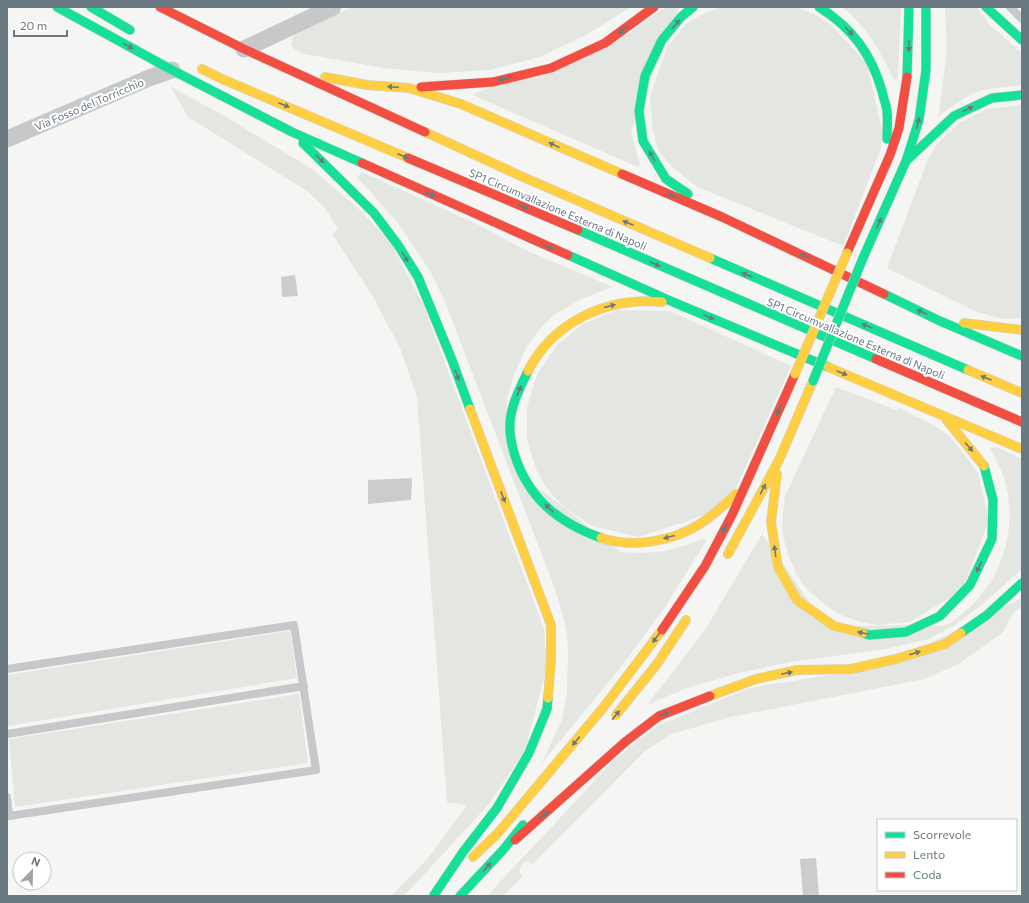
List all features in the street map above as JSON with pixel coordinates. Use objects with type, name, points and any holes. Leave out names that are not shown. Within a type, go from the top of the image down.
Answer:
[{"type":"highway","points":[[57,7],[172,70],[292,132],[673,302],[1022,449]]},
{"type":"highway","points":[[91,7],[135,32]]},
{"type":"highway","name":"SP1 Circumvallazione Esterna di Napoli","points":[[160,7],[244,49],[523,177],[1022,393]]},
{"type":"highway","points":[[292,71],[366,85],[409,88],[493,82],[551,68],[605,43],[654,7]]},
{"type":"highway","points":[[693,7],[681,17],[662,40],[645,76],[639,111],[643,141],[666,179],[722,217]]},
{"type":"highway","points":[[819,7],[829,13],[851,32],[866,50],[879,78],[887,113],[887,140],[876,186]]},
{"type":"highway","points":[[433,895],[498,833],[603,708],[658,636],[705,566],[746,484],[890,155],[899,128],[908,71],[910,7]]},
{"type":"highway","points":[[725,560],[779,460],[906,161],[919,120],[926,70],[926,7]]},
{"type":"highway","points":[[986,7],[1022,40]]},
{"type":"highway","name":"SP1 Circumvallazione Esterna di Napoli","points":[[197,66],[247,90],[459,179],[1022,422]]},
{"type":"highway","points":[[409,88],[461,104],[722,217],[940,320],[1022,356]]},
{"type":"highway","points":[[247,90],[374,212],[398,245],[418,277],[452,360],[551,625],[551,661],[547,709],[529,753],[497,808],[463,852],[433,895]]},
{"type":"highway","points":[[906,161],[954,116],[992,98],[1022,95]]},
{"type":"highway","points":[[673,302],[633,301],[608,306],[585,315],[562,329],[544,346],[530,367],[511,412],[510,436],[525,480],[538,498],[555,514],[574,527],[596,537],[619,542],[641,542],[663,539],[682,533],[699,525],[715,513],[746,484]]},
{"type":"highway","points":[[940,320],[1022,330]]},
{"type":"highway","points":[[779,460],[771,522],[778,568],[797,600],[834,626],[869,635],[906,632],[940,616],[970,585],[992,539],[993,500],[984,465],[944,417]]},
{"type":"highway","points":[[503,850],[625,742],[659,716],[756,679],[797,670],[851,669],[896,659],[945,644],[987,615],[1022,583]]},
{"type":"highway","points":[[609,723],[657,664],[692,612]]},
{"type":"highway","points":[[460,896],[503,850],[543,802]]},
{"type":"street","points":[[244,49],[333,7]]},
{"type":"street","name":"Via Fosso del Torricchio","points":[[7,139],[149,78],[172,70]]},
{"type":"lane","points":[[1010,7],[1022,19]]},
{"type":"lane","points":[[7,669],[294,625],[316,770],[9,816],[7,796]]},
{"type":"lane","points":[[7,734],[304,686]]},
{"type":"shaded area","points":[[353,7],[631,7],[586,35],[542,56],[490,70],[437,73],[384,68],[304,54],[294,49],[291,44],[293,37],[302,29]]},
{"type":"shaded area","points":[[666,7],[679,7],[631,132],[640,164],[638,167],[473,94],[618,41]]},
{"type":"shaded area","points":[[721,7],[795,7],[816,15],[830,24],[867,64],[883,134],[880,151],[843,246],[697,187],[672,167],[658,150],[652,127],[650,96],[667,47],[686,24],[701,15]]},
{"type":"shaded area","points":[[842,7],[901,7],[898,78],[894,80],[884,60],[866,31],[851,14]]},
{"type":"shaded area","points":[[945,7],[977,7],[989,24],[1022,53],[1022,85],[993,88],[972,94],[938,117],[947,51]]},
{"type":"shaded area","points":[[170,86],[226,117],[312,169],[360,210],[390,242],[423,304],[544,629],[547,666],[525,750],[489,804],[404,896],[391,896],[429,857],[467,805],[447,802],[417,397],[400,348],[372,295],[332,234],[338,229],[325,208],[307,191],[188,117]]},
{"type":"shaded area","points":[[1022,105],[1022,318],[1005,319],[979,313],[887,268],[928,159],[936,145],[959,123],[987,109]]},
{"type":"shaded area","points":[[362,172],[479,225],[523,249],[613,287],[581,299],[557,313],[542,326],[527,346],[514,374],[506,402],[515,470],[621,552],[643,553],[663,551],[683,546],[704,538],[706,541],[663,610],[620,668],[541,764],[562,720],[567,693],[568,650],[566,628],[555,589],[444,299],[430,271],[398,223],[357,177]]},
{"type":"shaded area","points":[[617,310],[670,311],[791,366],[736,488],[714,512],[639,537],[592,526],[565,508],[544,484],[536,469],[527,439],[527,407],[537,375],[557,345],[583,324]]},
{"type":"shaded area","points":[[836,387],[896,410],[899,408],[931,424],[950,436],[978,473],[989,520],[962,591],[909,622],[877,625],[845,617],[831,609],[806,588],[797,575],[785,544],[782,528],[785,496]]},
{"type":"shaded area","points":[[996,447],[1022,459],[1022,569],[979,607],[952,627],[928,639],[886,649],[796,661],[743,672],[687,688],[647,705],[705,630],[762,534],[827,627],[912,625],[939,626],[946,625],[961,615],[985,590],[994,576],[1006,546],[1010,513],[1005,481],[990,448]]},
{"type":"shaded area","points":[[1022,598],[1022,607],[1014,612],[1002,633],[959,664],[924,679],[731,717],[671,734],[645,751],[533,864],[525,861],[519,870],[522,877],[503,896],[487,896],[614,760],[657,726],[750,688],[884,666]]},
{"type":"shaded area","points":[[290,631],[297,678],[8,726],[7,675]]},
{"type":"shaded area","points":[[299,694],[308,763],[15,807],[9,739]]},
{"type":"building","points":[[295,275],[298,296],[282,297],[281,277]]},
{"type":"building","points":[[412,478],[411,500],[368,504],[368,480]]},
{"type":"building","points":[[816,858],[819,896],[803,896],[800,859]]},
{"type":"traffic: fast","points":[[57,7],[172,70],[292,132],[362,163]]},
{"type":"traffic: fast","points":[[91,7],[130,30]]},
{"type":"traffic: fast","points":[[688,194],[666,179],[643,141],[639,111],[645,76],[662,40],[681,17],[693,7]]},
{"type":"traffic: fast","points":[[819,7],[831,15],[851,33],[866,53],[877,77],[887,108],[887,139]]},
{"type":"traffic: fast","points":[[907,77],[909,7]]},
{"type":"traffic: fast","points":[[863,258],[906,161],[919,120],[926,70],[926,7]]},
{"type":"traffic: fast","points":[[986,7],[1022,40]]},
{"type":"traffic: fast","points":[[907,160],[954,116],[992,98],[1022,95]]},
{"type":"traffic: fast","points":[[303,143],[374,213],[398,245],[418,277],[452,360],[470,409]]},
{"type":"traffic: fast","points":[[578,230],[876,359]]},
{"type":"traffic: fast","points":[[568,255],[673,302],[828,367]]},
{"type":"traffic: fast","points":[[710,258],[968,370]]},
{"type":"traffic: fast","points":[[813,381],[863,258]]},
{"type":"traffic: fast","points":[[884,294],[940,321],[1022,356]]},
{"type":"traffic: fast","points":[[528,371],[514,403],[510,423],[512,444],[521,471],[528,485],[548,508],[572,525],[601,538]]},
{"type":"traffic: fast","points":[[863,633],[869,635],[906,632],[940,616],[970,585],[992,539],[993,500],[984,466]]},
{"type":"traffic: fast","points":[[961,633],[987,615],[1022,583]]},
{"type":"traffic: fast","points":[[434,895],[463,852],[497,808],[529,753],[547,709],[548,698]]},
{"type":"traffic: fast","points":[[460,896],[503,850],[523,825]]},
{"type":"traffic: slow","points":[[202,69],[222,79],[408,158]]},
{"type":"traffic: slow","points":[[325,77],[367,85],[409,88],[461,104],[622,174]]},
{"type":"traffic: slow","points":[[425,132],[523,177],[710,258]]},
{"type":"traffic: slow","points":[[795,374],[847,253]]},
{"type":"traffic: slow","points":[[528,371],[539,353],[552,338],[567,326],[584,316],[602,308],[622,304],[642,301],[662,302]]},
{"type":"traffic: slow","points":[[964,323],[1022,330]]},
{"type":"traffic: slow","points":[[828,367],[1022,449]]},
{"type":"traffic: slow","points":[[968,370],[1022,393]]},
{"type":"traffic: slow","points":[[728,554],[779,460],[813,381]]},
{"type":"traffic: slow","points":[[470,409],[551,625],[551,661],[548,698]]},
{"type":"traffic: slow","points":[[946,419],[984,466]]},
{"type":"traffic: slow","points":[[777,474],[771,522],[778,567],[797,600],[834,626],[863,633]]},
{"type":"traffic: slow","points":[[601,538],[625,543],[638,543],[651,542],[676,536],[703,522],[718,511],[736,494]]},
{"type":"traffic: slow","points":[[616,715],[657,664],[686,620]]},
{"type":"traffic: slow","points":[[473,857],[498,833],[603,708],[662,630]]},
{"type":"traffic: slow","points":[[710,696],[756,679],[797,670],[851,669],[896,659],[945,644],[961,633]]},
{"type":"traffic: jam","points":[[160,7],[244,49],[425,132]]},
{"type":"traffic: jam","points":[[421,87],[493,82],[551,68],[605,43],[654,7]]},
{"type":"traffic: jam","points":[[847,253],[890,155],[899,128],[907,77]]},
{"type":"traffic: jam","points":[[408,158],[578,230]]},
{"type":"traffic: jam","points":[[362,163],[568,255]]},
{"type":"traffic: jam","points":[[622,174],[722,217],[884,294]]},
{"type":"traffic: jam","points":[[876,359],[1022,422]]},
{"type":"traffic: jam","points":[[662,630],[705,566],[732,515],[795,374]]},
{"type":"traffic: jam","points":[[515,840],[625,742],[659,716],[710,696]]}]
